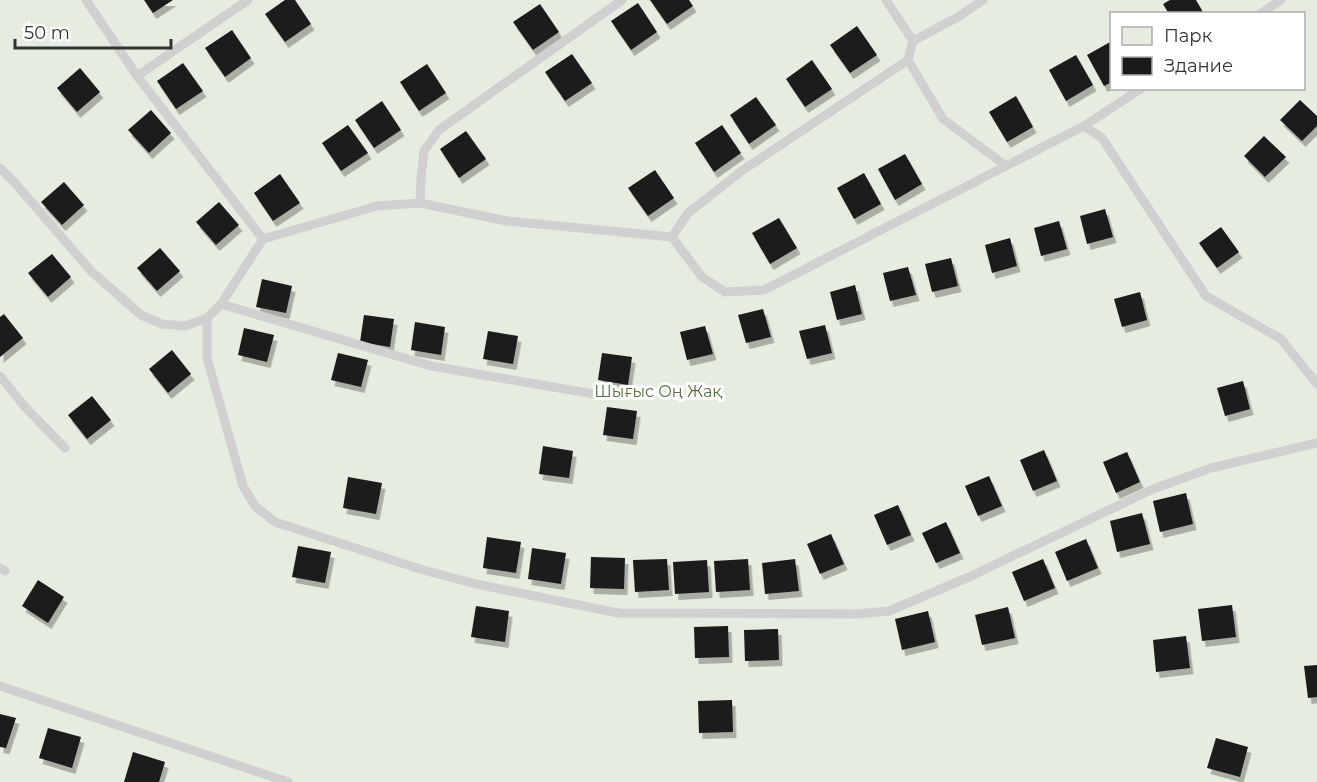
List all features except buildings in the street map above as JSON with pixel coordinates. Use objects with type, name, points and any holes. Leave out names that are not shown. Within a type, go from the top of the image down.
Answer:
[{"type":"lane","points":[[86,0],[137,76],[263,238]]},
{"type":"lane","points":[[137,76],[248,0]]},
{"type":"lane","points":[[420,203],[424,151],[439,130],[622,0]]},
{"type":"lane","points":[[886,0],[913,41]]},
{"type":"lane","points":[[672,237],[688,213],[743,170],[908,60],[913,41],[983,0]]},
{"type":"lane","points":[[1263,12],[1281,0]]},
{"type":"lane","points":[[908,60],[943,119],[1006,166]]},
{"type":"lane","points":[[0,168],[91,271],[141,315],[162,324],[185,326],[207,318],[221,304],[263,238],[377,207],[420,203],[507,221],[672,237],[702,277],[725,292],[764,290],[1084,126],[1139,90]]},
{"type":"lane","points":[[1084,126],[1102,138],[1206,296],[1281,339],[1317,384]]},
{"type":"lane","points":[[221,304],[431,366],[594,394]]},
{"type":"lane","points":[[207,318],[207,358],[243,486],[255,506],[274,522],[423,570],[476,584],[618,613],[856,614],[889,611],[969,577],[1153,489],[1211,468],[1317,443]]},
{"type":"lane","points":[[0,376],[25,407],[65,448]]},
{"type":"lane","points":[[0,686],[288,782]]},
{"type":"green space","name":"Шығыс Оң Жақ","points":[[0,0],[1317,0],[1317,782],[0,782]]}]
